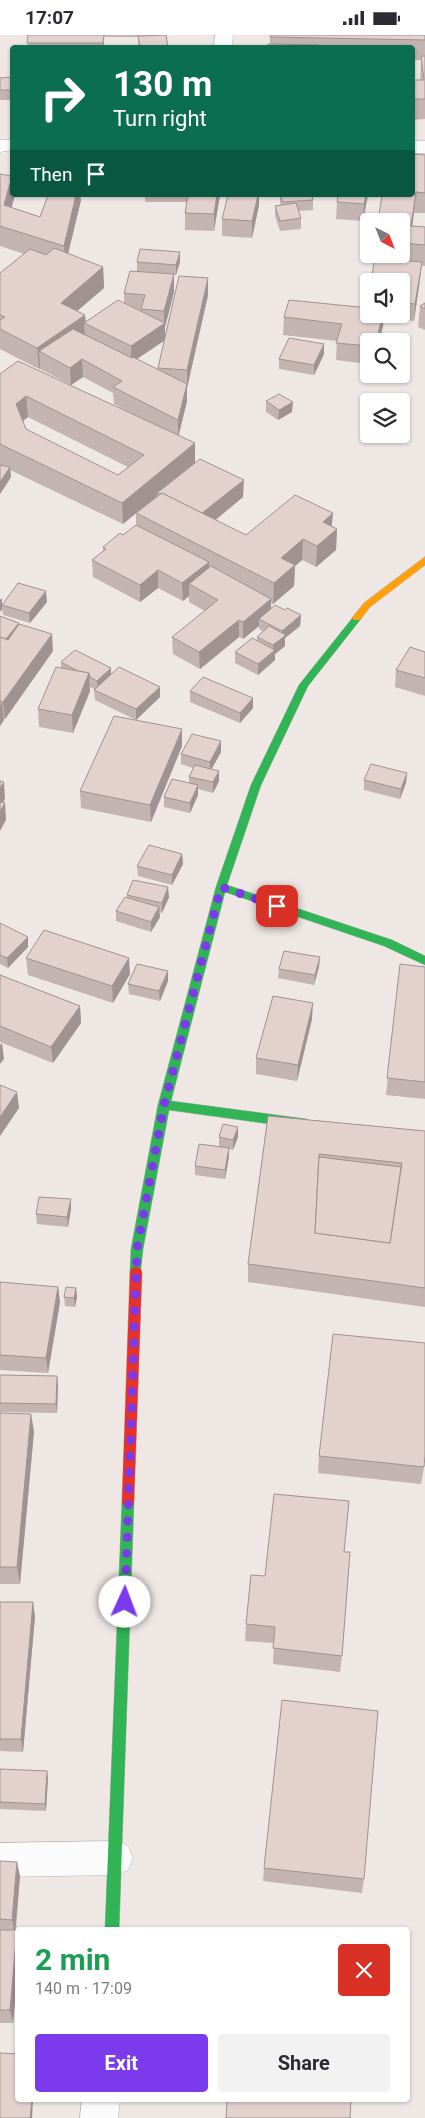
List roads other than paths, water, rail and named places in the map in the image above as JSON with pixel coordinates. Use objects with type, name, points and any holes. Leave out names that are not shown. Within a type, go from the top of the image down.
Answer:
[{"type":"street","points":[[112,1927],[137,1249],[164,1105],[221,887],[256,785],[304,685],[367,605],[425,560]]},
{"type":"street","points":[[221,887],[388,943],[425,961]]},
{"type":"street","points":[[164,1105],[319,1125]]},
{"type":"street","points":[[0,1860],[116,1858]]},
{"type":"street","points":[[99,2118],[101,2102]]}]
